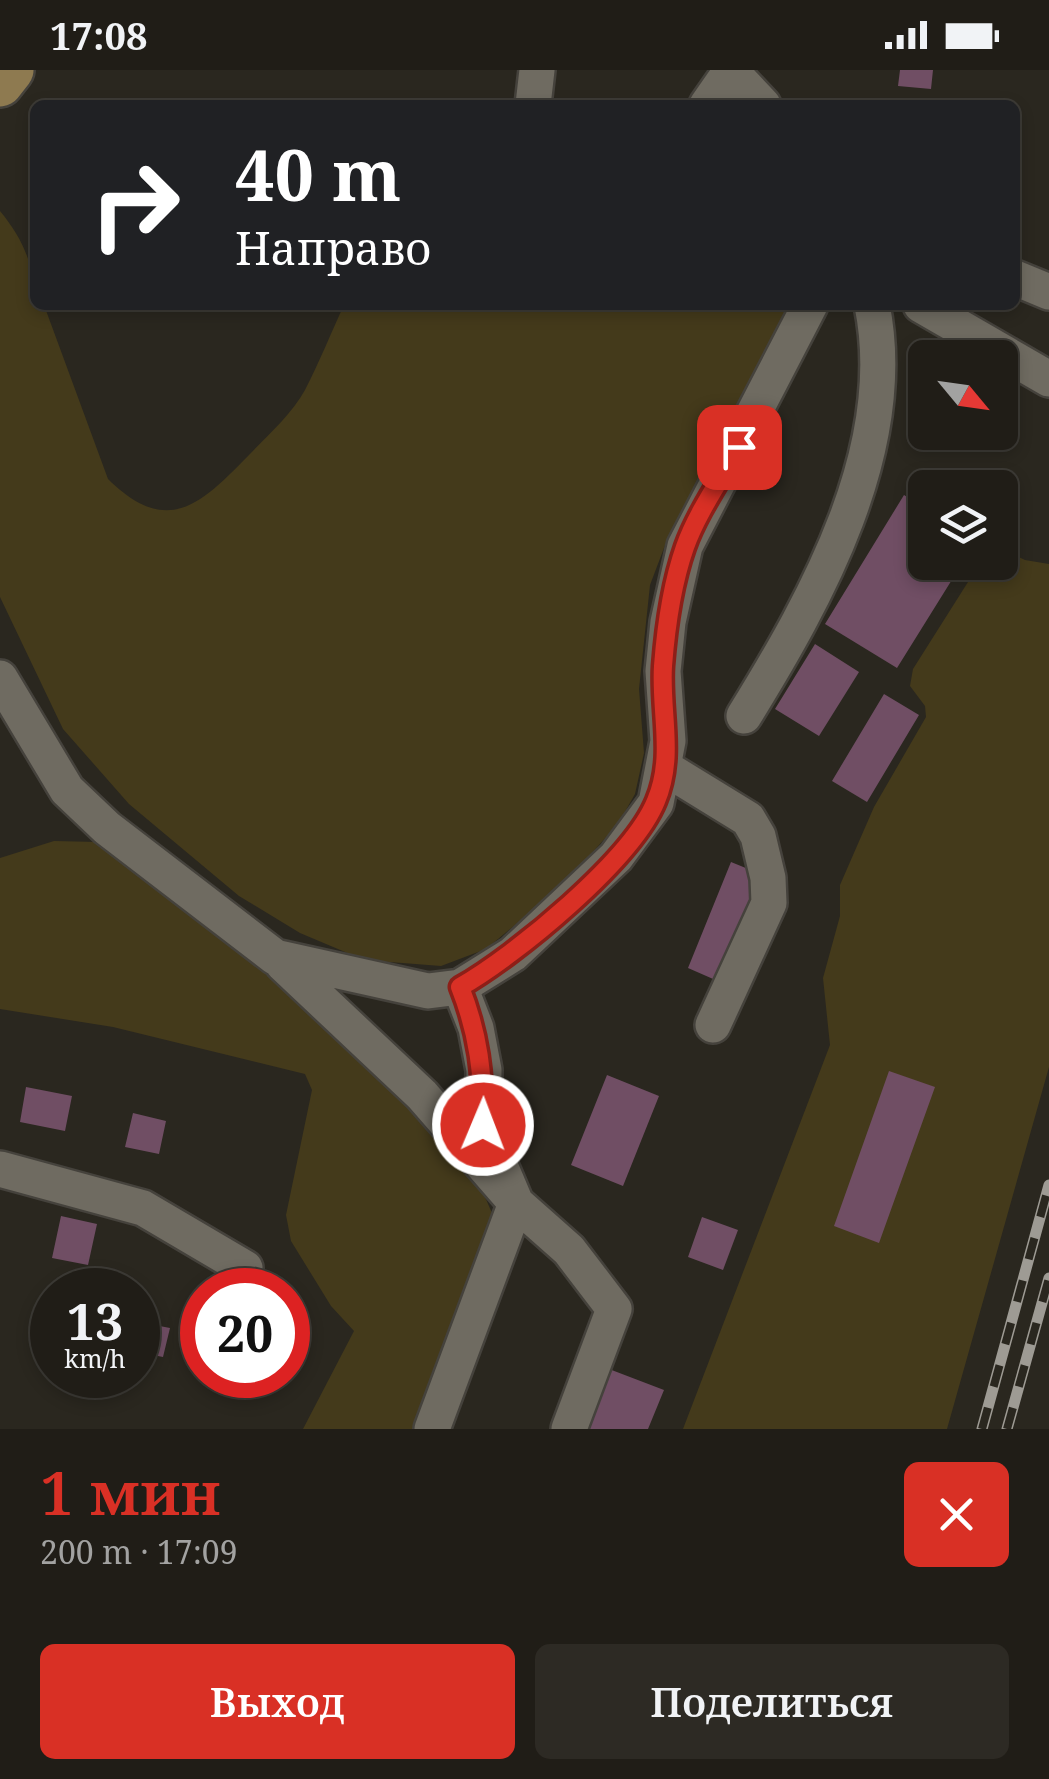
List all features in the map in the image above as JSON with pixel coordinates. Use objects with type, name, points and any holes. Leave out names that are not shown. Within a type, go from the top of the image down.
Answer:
[{"type":"main road","points":[[0,84],[12,70]]},
{"type":"street","points":[[533,100],[537,70]]},
{"type":"street","points":[[711,100],[730,71],[758,100]]},
{"type":"street","points":[[1020,280],[1049,292]]},
{"type":"street","points":[[275,956],[364,980],[428,991],[460,987],[513,954],[616,858],[656,803],[665,768],[663,671],[668,622],[685,546],[807,310]]},
{"type":"street","points":[[744,716],[796,632],[869,456],[880,354],[873,310]]},
{"type":"street","points":[[930,310],[1049,379]]},
{"type":"street","points":[[0,678],[68,790],[106,828],[275,956],[422,1095],[516,1203],[569,1250],[614,1309],[569,1429]]},
{"type":"street","points":[[665,768],[748,819],[758,836],[768,878],[768,903],[713,1025]]},
{"type":"street","points":[[432,1429],[516,1203],[483,1125],[484,1070],[476,1028],[460,987]]},
{"type":"street","points":[[0,1169],[143,1208],[245,1268]]},
{"type":"shaded area","points":[[0,211],[16,233],[30,268],[30,310],[46,310],[108,479],[129,497],[166,510],[183,508],[215,488],[286,416],[305,390],[342,310],[789,310],[667,540],[650,585],[639,689],[644,753],[635,794],[618,824],[562,886],[486,949],[441,966],[364,960],[300,933],[239,896],[129,804],[63,729],[0,597]]},
{"type":"shaded area","points":[[1018,557],[1049,564],[1049,1067],[947,1429],[683,1429],[830,1045],[823,978],[840,916],[840,885],[874,807],[926,717],[925,706],[910,686],[913,669],[969,580],[1018,580]]},
{"type":"shaded area","points":[[54,841],[98,842],[127,857],[335,1028],[460,1160],[482,1190],[505,1243],[434,1429],[303,1429],[354,1331],[331,1306],[291,1241],[286,1215],[312,1090],[305,1074],[113,1027],[0,1009],[0,858]]},
{"type":"building","points":[[900,70],[933,70],[931,89],[898,86]]},
{"type":"building","points":[[904,495],[908,497],[908,580],[952,580],[897,668],[825,624]]},
{"type":"building","points":[[815,644],[859,672],[819,736],[775,709]]},
{"type":"building","points":[[884,694],[919,715],[867,802],[832,781]]},
{"type":"building","points":[[731,862],[763,875],[720,982],[688,968]]},
{"type":"building","points":[[889,1071],[935,1087],[879,1243],[834,1226]]},
{"type":"building","points":[[607,1075],[659,1096],[623,1186],[571,1165]]},
{"type":"building","points":[[26,1087],[72,1096],[65,1131],[20,1122]]},
{"type":"building","points":[[133,1113],[166,1121],[159,1154],[125,1147]]},
{"type":"building","points":[[61,1216],[97,1224],[88,1265],[52,1258]]},
{"type":"building","points":[[702,1217],[738,1230],[723,1270],[688,1257]]},
{"type":"building","points":[[160,1326],[170,1328],[163,1357],[160,1356]]},
{"type":"building","points":[[609,1369],[664,1390],[648,1429],[585,1429]]},
{"type":"railway","points":[[982,1429],[1049,1185]]},
{"type":"railway","points":[[1007,1429],[1049,1278]]},
{"type":"route","points":[[483,1125],[484,1070],[476,1028],[460,987],[513,954],[616,858],[656,803],[668,740],[663,671],[668,622],[685,546],[739,447]]}]
